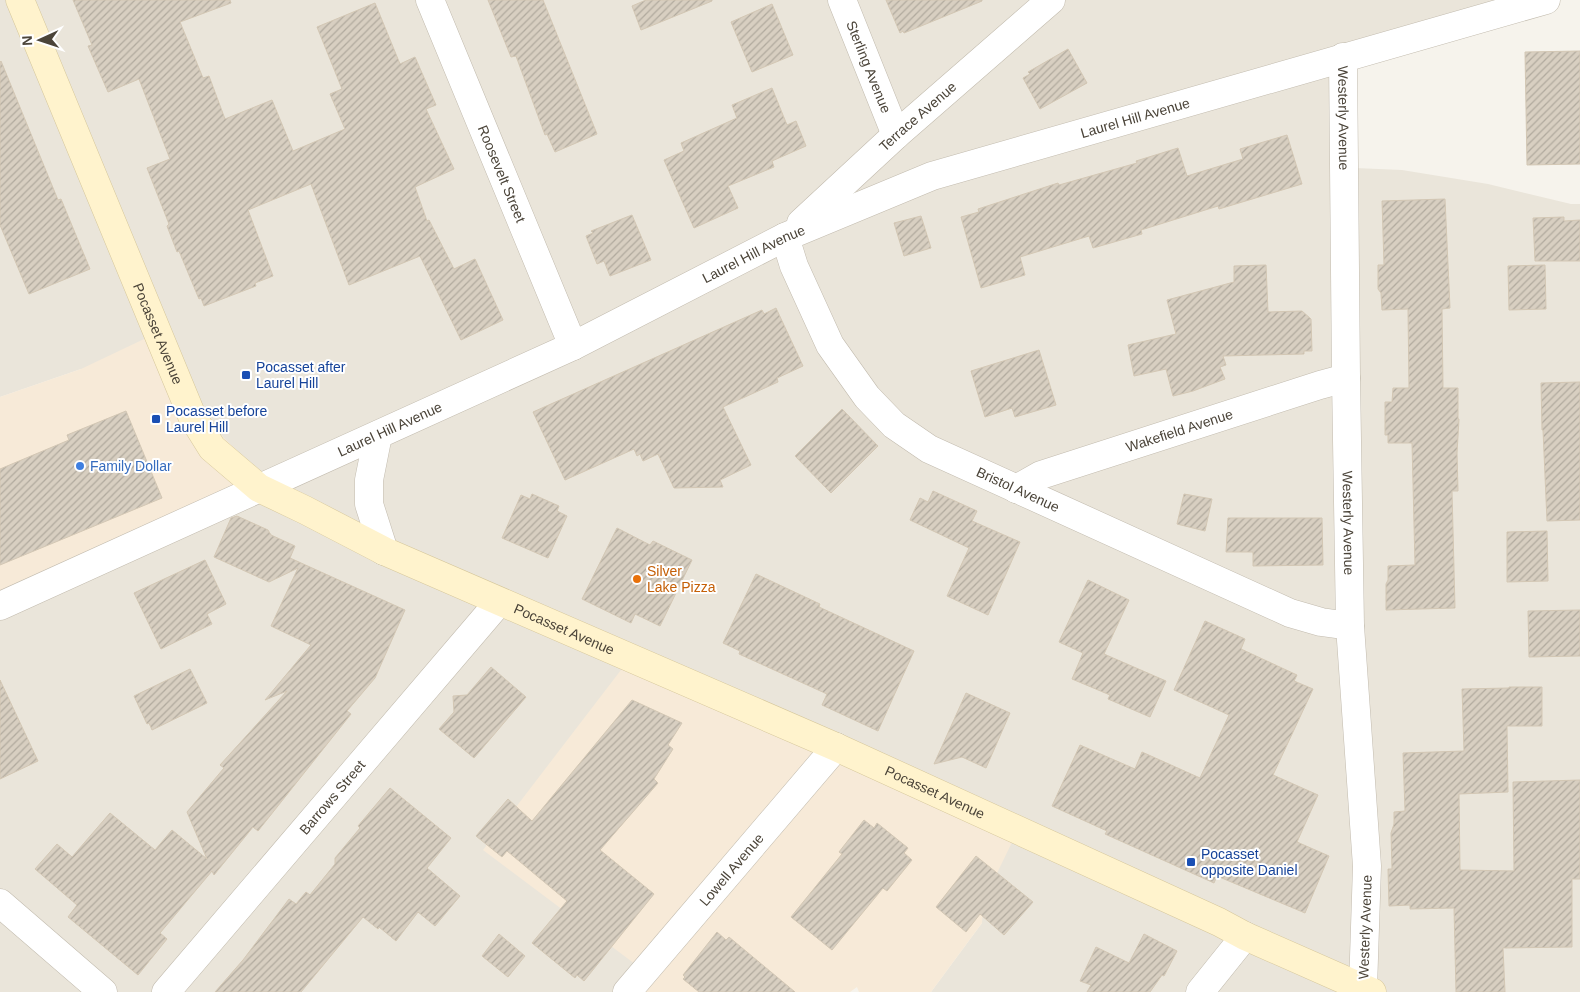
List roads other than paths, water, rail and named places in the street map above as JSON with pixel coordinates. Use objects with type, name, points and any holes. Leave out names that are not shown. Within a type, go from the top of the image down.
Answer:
[{"type":"main road","name":"Pocasset Avenue","points":[[20,0],[192,416],[212,448],[259,488],[384,551],[836,747],[1245,936],[1368,990]]},
{"type":"street","name":"Roosevelt Street","points":[[430,0],[573,346]]},
{"type":"street","name":"Sterling Avenue","points":[[842,0],[896,135]]},
{"type":"street","name":"Terrace Avenue","points":[[785,237],[896,135],[1051,0]]},
{"type":"street","name":"Laurel Hill Avenue","points":[[0,606],[573,346],[785,237],[932,176],[1546,0]]},
{"type":"street","name":"Westerly Avenue","points":[[1343,58],[1350,626],[1367,866],[1368,990]]},
{"type":"street","name":"Bristol Avenue","points":[[785,237],[794,266],[830,345],[867,397],[894,425],[929,449],[1290,613],[1321,622],[1350,626]]},
{"type":"street","name":"Wakefield Avenue","points":[[1016,489],[1040,475],[1346,378]]},
{"type":"street","points":[[378,435],[369,480],[369,504],[384,551]]},
{"type":"street","name":"Barrows Street","points":[[166,992],[499,602]]},
{"type":"street","name":"Lowell Avenue","points":[[627,992],[836,747]]},
{"type":"street","points":[[0,903],[103,992]]},
{"type":"street","points":[[1200,992],[1245,936]]},
{"type":"place","name":"Pocasset after Laurel Hill","points":[[246,375]]},
{"type":"place","name":"Pocasset before Laurel Hill","points":[[156,419]]},
{"type":"place","name":"Family Dollar","points":[[80,466]]},
{"type":"place","name":"Silver Lake Pizza","points":[[637,579]]},
{"type":"place","name":"Pocasset opposite Daniel","points":[[1191,862]]}]
